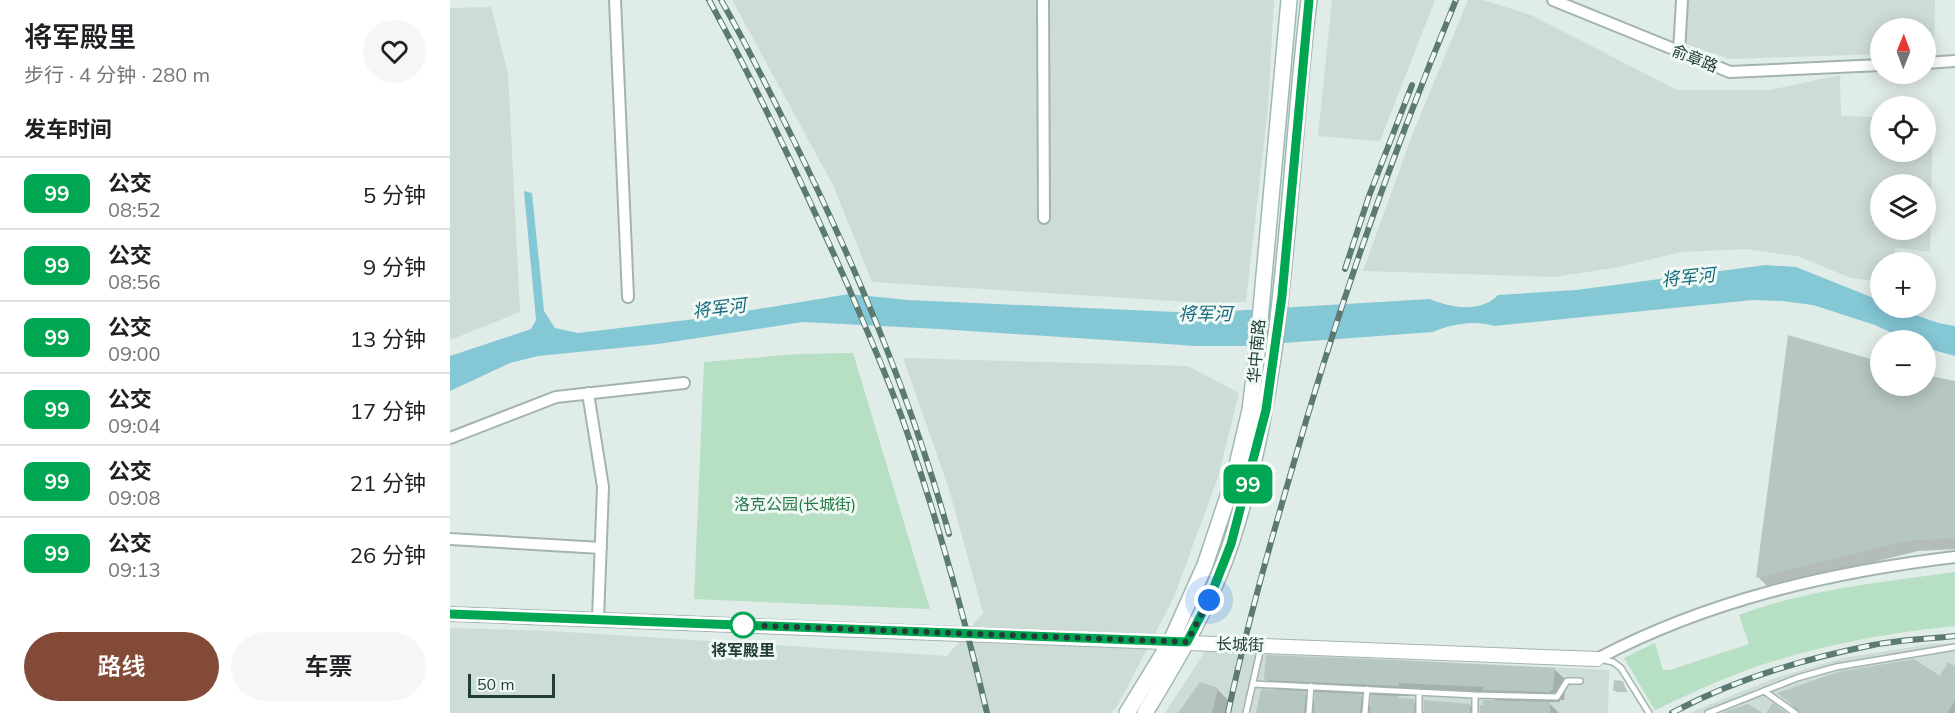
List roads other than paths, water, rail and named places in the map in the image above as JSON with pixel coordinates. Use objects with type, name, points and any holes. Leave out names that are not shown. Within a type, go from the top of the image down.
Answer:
[{"type":"main road","name":"华中南路","points":[[1127,713],[1171,641],[1205,566],[1234,478],[1250,410],[1289,0]]},
{"type":"main road","name":"华中南路","points":[[1145,713],[1209,600],[1231,544],[1266,410],[1282,296],[1309,0]]},
{"type":"street","points":[[615,0],[628,297]]},
{"type":"street","points":[[1043,0],[1044,218]]},
{"type":"street","name":"俞章路","points":[[1553,0],[1730,72],[1870,66]]},
{"type":"street","points":[[1679,52],[1682,0]]},
{"type":"street","points":[[1936,62],[1955,61]]},
{"type":"street","points":[[450,438],[556,397],[684,382]]},
{"type":"street","points":[[588,393],[603,487],[598,620]]},
{"type":"street","points":[[450,539],[601,548]]},
{"type":"street","points":[[1597,659],[1631,641],[1728,602],[1863,572],[1955,557]]},
{"type":"street","name":"长城街","points":[[450,614],[1597,659]]},
{"type":"lane","points":[[1246,713],[1262,645]]},
{"type":"lane","points":[[1708,713],[1836,667],[1955,647]]},
{"type":"lane","points":[[1597,659],[1613,662],[1621,668],[1649,713]]},
{"type":"lane","points":[[1253,684],[1557,697],[1567,681],[1580,681]]},
{"type":"lane","points":[[1309,713],[1311,687]]},
{"type":"lane","points":[[1365,713],[1366,689]]},
{"type":"lane","points":[[1764,691],[1795,713]]},
{"type":"lane","points":[[1419,692],[1419,713]]},
{"type":"lane","points":[[1475,695],[1475,713]]},
{"type":"water","name":"将军河","points":[[524,191],[532,193],[544,311],[555,328],[578,333],[704,318],[849,294],[908,300],[1197,313],[1430,299],[1447,305],[1475,307],[1491,301],[1498,295],[1576,290],[1766,265],[1796,267],[1870,297],[1870,318],[1924,318],[1955,326],[1955,356],[1936,351],[1936,330],[1886,330],[1813,305],[1753,300],[1494,326],[1479,323],[1463,324],[1433,332],[1242,346],[1197,346],[803,322],[658,344],[538,356],[510,363],[450,391],[450,356],[531,329],[536,320]]},
{"type":"railway","points":[[709,0],[799,177],[895,399],[942,540],[987,713]]},
{"type":"railway","points":[[721,0],[792,137],[859,282],[917,432],[949,534]]},
{"type":"railway","points":[[1228,713],[1265,564],[1326,355],[1387,176],[1456,0]]},
{"type":"railway","points":[[1345,269],[1369,196],[1412,85]]},
{"type":"railway","points":[[1672,713],[1745,680],[1795,664],[1873,645],[1955,636]]},
{"type":"place","name":"将军殿里","points":[[743,625]]},
{"type":"park label","name":"洛克公园(长城街)","points":[[795,504]]}]
